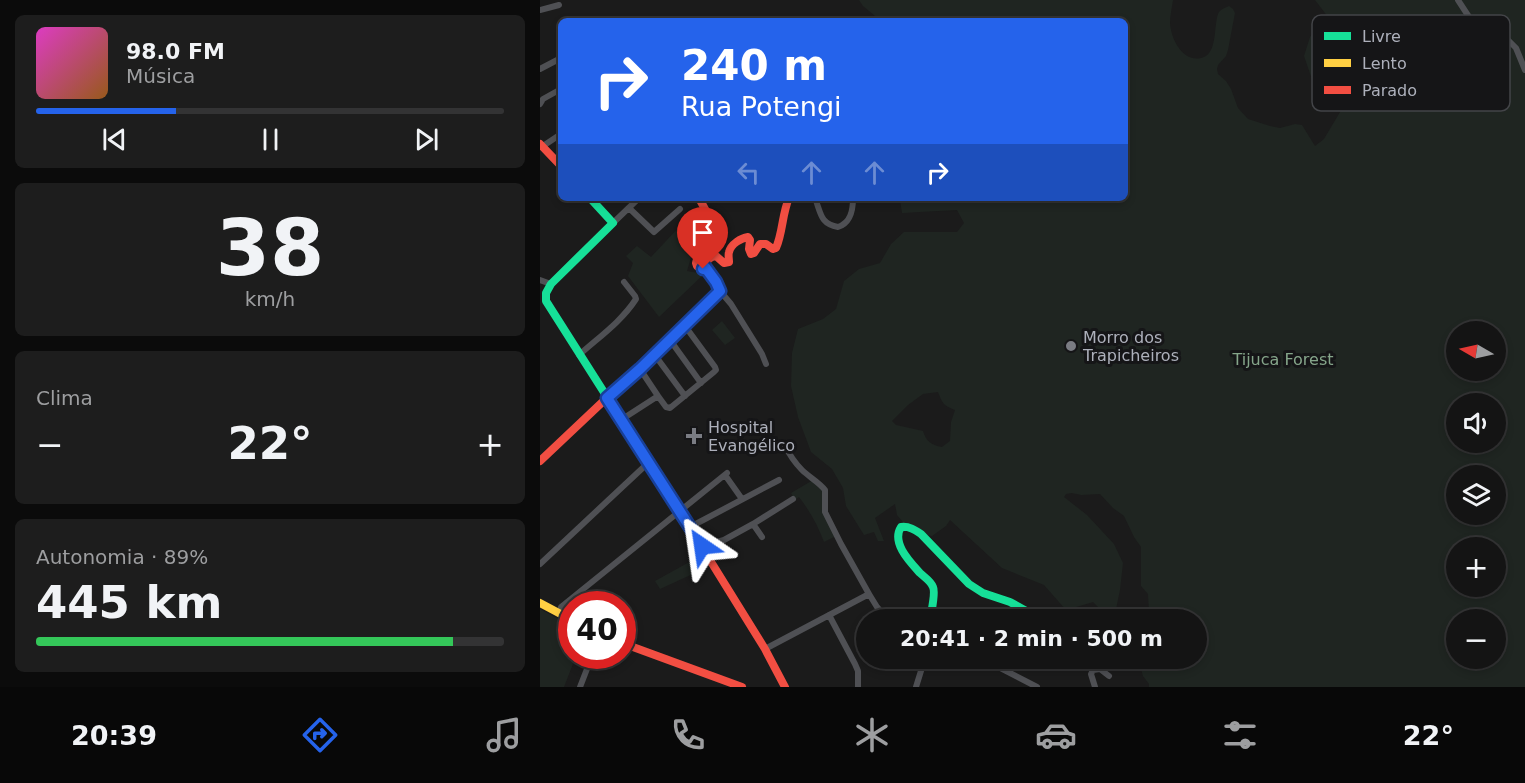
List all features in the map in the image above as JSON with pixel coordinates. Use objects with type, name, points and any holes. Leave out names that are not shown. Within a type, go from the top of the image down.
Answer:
[{"type":"street","points":[[1458,0],[1468,15]]},
{"type":"street","points":[[540,10],[559,4]]},
{"type":"street","points":[[1510,42],[1516,48],[1525,70]]},
{"type":"street","points":[[540,69],[558,60]]},
{"type":"street","points":[[540,104],[543,99],[558,91]]},
{"type":"street","points":[[558,136],[541,145],[558,163]]},
{"type":"street","points":[[593,201],[613,223]]},
{"type":"street","points":[[636,201],[550,284],[543,299],[702,546],[765,648],[783,686]]},
{"type":"street","points":[[703,201],[707,220],[696,263],[699,268],[705,267]]},
{"type":"street","points":[[705,267],[707,260],[711,257],[716,256],[724,263],[729,262],[729,252],[743,237],[748,237],[750,240],[748,248],[751,254],[760,244],[776,248],[780,240],[783,213],[788,201]]},
{"type":"street","points":[[816,201],[821,218],[826,223],[838,227],[847,222],[852,211],[853,201]]},
{"type":"street","points":[[629,208],[654,232],[680,209]]},
{"type":"street","points":[[705,267],[735,309],[766,364]]},
{"type":"street","points":[[540,280],[550,284]]},
{"type":"street","points":[[579,355],[620,319],[636,299],[624,282]]},
{"type":"street","points":[[540,461],[656,356],[720,291]]},
{"type":"street","points":[[640,369],[668,408],[716,370],[685,326]]},
{"type":"street","points":[[670,340],[701,383]]},
{"type":"street","points":[[656,356],[685,396]]},
{"type":"street","points":[[620,419],[658,396]]},
{"type":"street","points":[[784,444],[791,458],[825,490],[825,512],[879,609]]},
{"type":"street","points":[[540,564],[648,463]]},
{"type":"street","points":[[581,591],[726,474],[742,499]]},
{"type":"street","points":[[690,527],[779,480]]},
{"type":"street","points":[[702,546],[724,540],[793,499]]},
{"type":"street","points":[[753,524],[762,537]]},
{"type":"street","points":[[931,609],[933,585],[906,557],[898,540],[901,527],[913,528],[921,534],[969,584],[984,593],[1023,609]]},
{"type":"street","points":[[765,648],[870,594]]},
{"type":"street","points":[[540,603],[558,613]]},
{"type":"street","points":[[829,615],[858,671],[858,687]]},
{"type":"street","points":[[636,648],[742,687]]},
{"type":"street","points":[[580,687],[587,669]]},
{"type":"street","points":[[916,687],[922,669]]},
{"type":"street","points":[[1002,669],[1037,687]]},
{"type":"street","points":[[1095,687],[1091,674],[1093,670],[1100,669],[1110,676]]},
{"type":"green space","name":"Tijuca Forest","points":[[859,0],[1173,0],[1170,23],[1173,37],[1185,54],[1197,59],[1204,57],[1211,50],[1218,14],[1229,6],[1235,13],[1228,50],[1217,69],[1218,74],[1231,89],[1238,108],[1248,119],[1270,126],[1280,128],[1295,124],[1302,125],[1315,146],[1324,139],[1341,111],[1510,111],[1510,15],[1326,15],[1315,0],[1525,0],[1525,687],[1149,687],[1141,669],[1207,669],[1207,609],[1149,609],[1148,594],[1141,586],[1141,547],[1124,516],[1100,494],[1072,493],[1064,497],[1087,515],[1114,544],[1123,563],[1116,609],[1100,609],[1093,602],[1065,609],[1044,585],[1002,568],[950,520],[946,526],[932,536],[912,533],[897,515],[895,504],[875,518],[884,541],[878,541],[874,532],[864,535],[846,506],[843,488],[832,469],[811,452],[798,417],[791,386],[792,353],[798,329],[823,319],[836,309],[844,281],[859,269],[880,263],[891,244],[904,232],[957,232],[964,223],[957,210],[902,213],[900,201],[1128,201],[1128,18],[877,18]],"holes":[[[938,392],[944,404],[955,410],[951,422],[950,441],[942,447],[927,440],[923,431],[896,425],[892,421],[923,394]]]},
{"type":"green space","name":"Tijuca Forest","points":[[1312,35],[1312,79],[1304,56]]},
{"type":"green space","points":[[697,208],[702,220],[687,271],[704,274],[659,317],[628,276],[633,263],[626,256],[637,246],[651,257]]},
{"type":"green space","points":[[722,321],[735,338],[725,345],[712,330]]},
{"type":"green space","points":[[813,480],[825,489],[823,509],[836,536],[824,542],[807,508],[799,497],[795,500],[791,493]]},
{"type":"green space","points":[[702,555],[708,567],[660,589],[655,581]]},
{"type":"green space","points":[[540,609],[558,619],[558,669],[571,669],[564,687],[540,687]]},
{"type":"traffic: fast","points":[[593,201],[613,223],[551,284],[546,293],[546,301],[682,515]]},
{"type":"traffic: fast","points":[[932,609],[933,587],[903,552],[898,539],[901,527],[921,534],[969,584],[983,593],[1023,609]]},
{"type":"traffic: slow","points":[[540,603],[558,613]]},
{"type":"traffic: jam","points":[[540,144],[558,163]]},
{"type":"traffic: jam","points":[[701,201],[707,213],[696,263],[701,269],[714,256],[724,263],[729,262],[732,246],[748,237],[751,254],[760,244],[776,248],[788,201]]},
{"type":"traffic: jam","points":[[540,461],[720,291]]},
{"type":"traffic: jam","points":[[682,515],[765,649],[785,687]]},
{"type":"traffic: jam","points":[[636,648],[742,687]]},
{"type":"place","name":"Morro dos Trapicheiros","points":[[1071,346]]},
{"type":"place","name":"Hospital Evangélico","points":[[694,436]]},
{"type":"route","points":[[702,546],[607,398],[720,291],[705,267],[703,269]]}]
